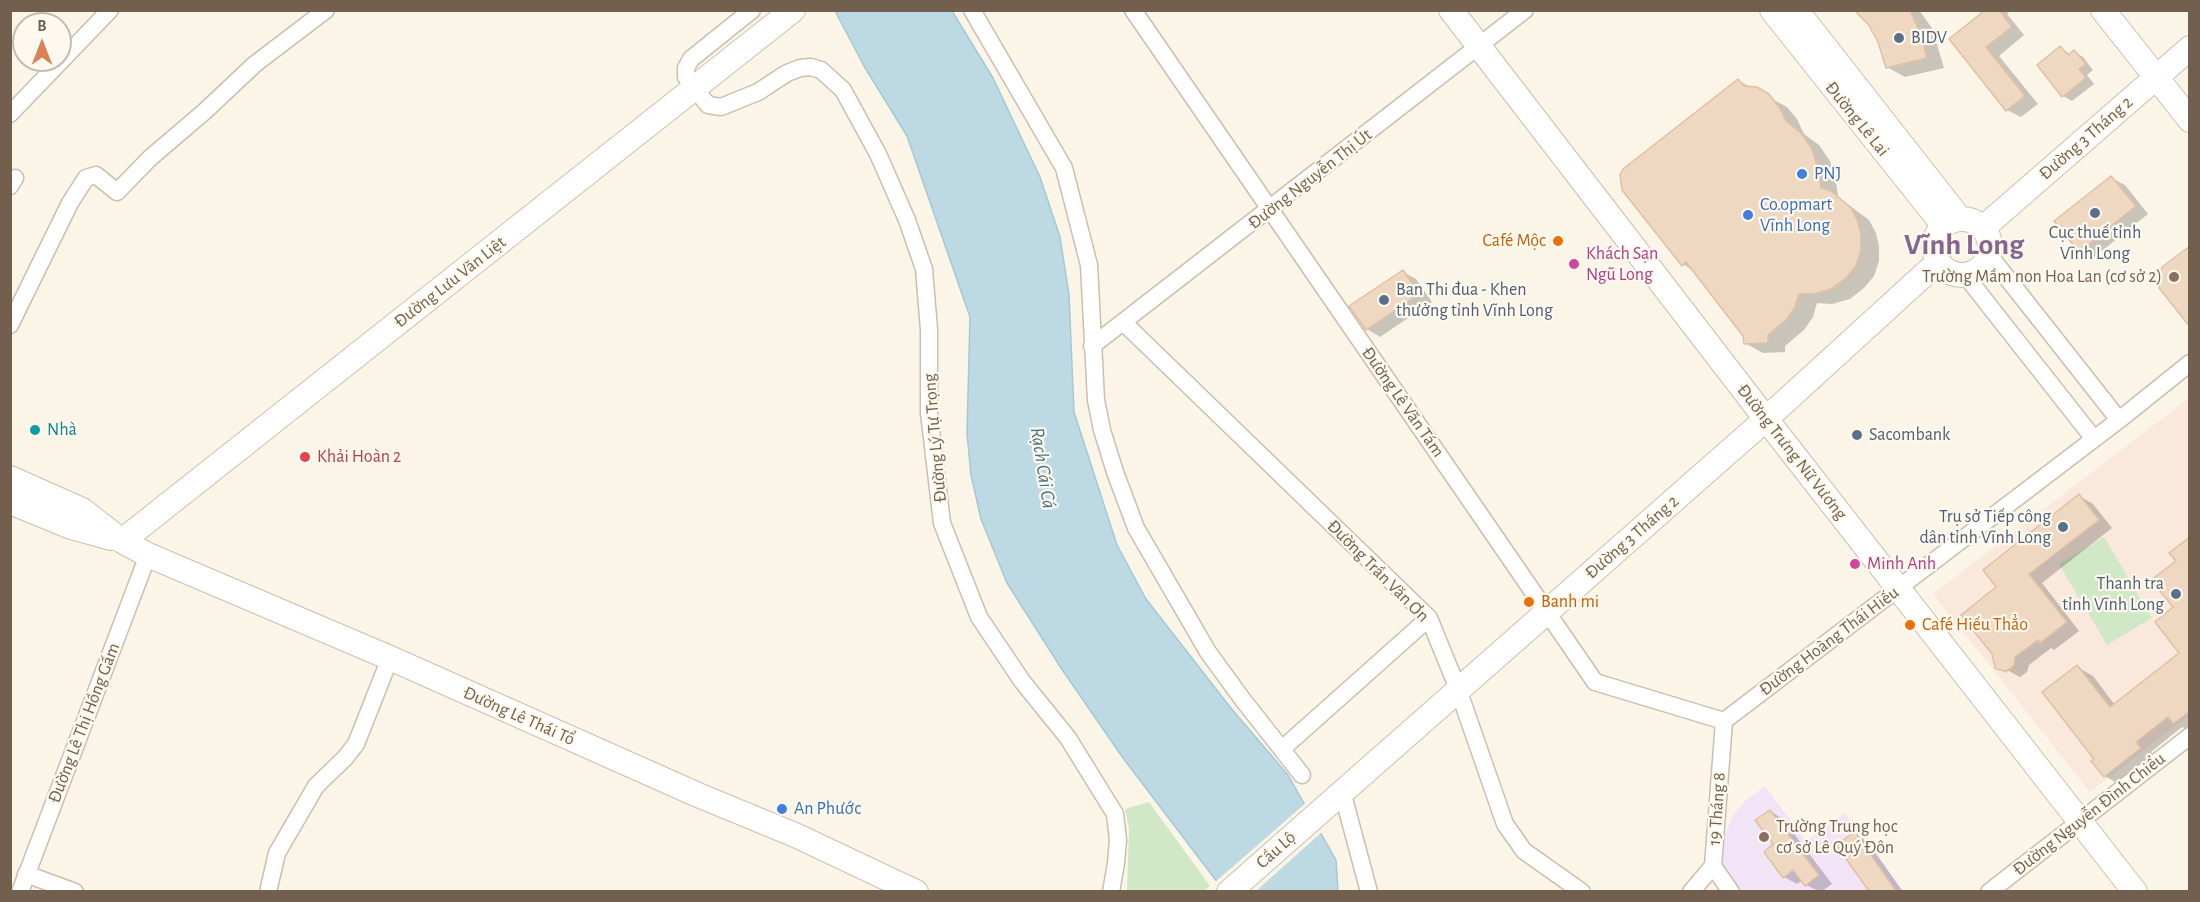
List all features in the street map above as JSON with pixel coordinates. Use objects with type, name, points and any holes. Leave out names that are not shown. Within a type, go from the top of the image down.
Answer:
[{"type":"main road","name":"Đường Trưng Nữ Vương","points":[[1451,10],[1766,419],[2135,891]]},
{"type":"main road","name":"Đường Lê Lai","points":[[1772,10],[1807,56],[1952,223]]},
{"type":"main road","name":"Đường Lê Lai","points":[[1796,10],[1952,223]]},
{"type":"main road","points":[[2103,10],[2190,120]]},
{"type":"main road","name":"Đường Lưu Văn Liệt","points":[[122,541],[785,17]]},
{"type":"main road","name":"Đường 3 Tháng 2","points":[[1983,228],[2190,48]]},
{"type":"main road","points":[[1975,222],[1983,228],[1990,245],[1989,255],[1978,270],[1965,274],[1952,273],[1938,262],[1934,254],[1936,236],[1952,223],[1975,222]]},
{"type":"main road","name":"Đường 3 Tháng 2","points":[[1322,809],[1766,419],[1938,262]]},
{"type":"main road","name":"Đường Lê Thái Tổ","points":[[10,478],[82,510],[122,541],[148,555],[390,658],[916,891]]},
{"type":"main road","name":"Đường Lê Thái Tổ","points":[[10,502],[71,527],[122,541]]},
{"type":"main road","name":"Cầu Lộ","points":[[1229,891],[1322,809]]},
{"type":"street","points":[[10,114],[110,10]]},
{"type":"street","points":[[10,325],[70,203],[86,178],[96,175],[117,192],[150,158],[255,64],[326,10]]},
{"type":"street","points":[[695,89],[686,77],[686,68],[691,59],[752,10]]},
{"type":"street","name":"Đường Lê Văn Tám","points":[[1133,10],[1595,682],[1724,721]]},
{"type":"street","name":"Đường Nguyễn Thị Út","points":[[1092,346],[1526,10]]},
{"type":"street","points":[[972,11],[1064,168],[1089,266],[1096,400],[1114,472],[1136,528],[1208,652],[1302,775]]},
{"type":"street","name":"Đường Lý Tự Trọng","points":[[695,89],[708,105],[721,107],[758,92],[787,73],[800,68],[811,67],[821,70],[843,90],[878,154],[907,220],[924,269],[929,330],[929,413],[942,523],[979,617],[1022,681],[1068,738],[1114,814],[1118,840],[1111,891]]},
{"type":"street","points":[[1989,255],[2119,420]]},
{"type":"street","points":[[1965,274],[2094,439]]},
{"type":"street","name":"Đường Trần Văn Ơn","points":[[1124,322],[1429,618],[1458,689],[1505,824],[1524,851],[1582,891]]},
{"type":"street","name":"Đường Hoàng Thái Hiếu","points":[[1724,721],[2119,420],[2190,363]]},
{"type":"street","name":"Đường Lê Thị Hồng Gấm","points":[[20,891],[148,555]]},
{"type":"street","points":[[1282,749],[1429,618]]},
{"type":"street","points":[[268,891],[277,853],[316,786],[356,744],[390,658]]},
{"type":"street","name":"19 Tháng 8","points":[[1724,721],[1713,866],[1731,891]]},
{"type":"street","name":"Đường Nguyễn Đình Chiểu","points":[[1989,891],[2190,736]]},
{"type":"street","points":[[1342,791],[1369,891]]},
{"type":"street","points":[[1691,891],[1713,866]]},
{"type":"street","points":[[27,874],[75,891]]},
{"type":"shaded area","points":[[2189,398],[2189,715],[2090,792],[1933,594]]},
{"type":"shaded area","name":"Trường Trung học cơ sở Lê Quý Đôn","points":[[1765,786],[1806,841],[1845,813],[1903,891],[1740,891],[1722,868],[1722,850],[1726,832],[1733,815],[1745,801]]},
{"type":"green space","points":[[2104,537],[2152,618],[2107,645],[2059,564]]},
{"type":"green space","points":[[1149,802],[1210,886],[1204,891],[1127,891],[1129,829],[1125,809]]},
{"type":"water","name":"Rạch Cái Cá","points":[[835,11],[952,11],[993,78],[1040,177],[1060,237],[1069,295],[1074,412],[1117,545],[1146,599],[1230,707],[1288,775],[1336,860],[1338,891],[1224,891],[1123,758],[1061,668],[1007,583],[981,519],[971,475],[967,433],[970,317],[907,136],[864,66]]},
{"type":"pier","points":[[1307,802],[1323,831],[1255,892],[1220,892],[1214,883]]},
{"type":"building","name":"BIDV","points":[[1854,10],[1910,10],[1921,35],[1927,58],[1886,68],[1878,42],[1868,24]]},
{"type":"building","points":[[1985,10],[1999,10],[2012,27],[1986,47],[2025,96],[2006,111],[1949,39]]},
{"type":"building","points":[[2060,46],[2068,55],[2074,50],[2086,64],[2079,69],[2086,78],[2062,97],[2037,65]]},
{"type":"building","name":"Co.opmart Vĩnh Long","points":[[1738,79],[1744,86],[1757,87],[1769,94],[1786,121],[1801,133],[1812,149],[1821,188],[1831,191],[1851,208],[1861,235],[1861,250],[1856,266],[1846,278],[1831,289],[1813,294],[1799,294],[1795,307],[1786,320],[1768,335],[1768,343],[1744,344],[1743,336],[1686,262],[1682,266],[1622,190],[1620,175],[1623,169]]},
{"type":"building","name":"Cục thuế tỉnh Vĩnh Long","points":[[2111,176],[2136,206],[2079,252],[2054,221]]},
{"type":"building","name":"Trường Mầm non Hoa Lan (cơ sở 2)","points":[[2190,246],[2190,327],[2159,288],[2162,267]]},
{"type":"building","name":"Ban Thi đua - Khen thưởng tỉnh Vĩnh Long","points":[[1403,270],[1419,294],[1366,330],[1349,306]]},
{"type":"building","points":[[2079,494],[2099,520],[2029,574],[2067,622],[2040,643],[2038,640],[2015,657],[2011,668],[2006,671],[1995,668],[1992,654],[1961,615],[1996,587],[1983,570]]},
{"type":"building","points":[[2190,537],[2190,711],[2173,724],[2168,717],[2136,742],[2141,748],[2104,777],[2091,761],[2094,759],[2042,692],[2077,665],[2110,707],[2179,653],[2155,622],[2173,607],[2151,580],[2176,561],[2169,553]]},
{"type":"building","points":[[1770,810],[1819,875],[1805,886],[1793,870],[1783,878],[1764,852],[1773,844],[1755,820]]},
{"type":"building","points":[[1855,832],[1896,891],[1869,891],[1836,845]]},
{"type":"place","name":"BIDV","points":[[1899,38]]},
{"type":"place","name":"PNJ","points":[[1802,174]]},
{"type":"place","name":"Cục thuế tỉnh Vĩnh Long","points":[[2095,213]]},
{"type":"place","name":"Co.opmart Vĩnh Long","points":[[1748,215]]},
{"type":"place","name":"Café Mộc","points":[[1558,241]]},
{"type":"place","name":"Khách Sạn Ngũ Long","points":[[1574,264]]},
{"type":"place","name":"Trường Mầm non Hoa Lan (cơ sở 2)","points":[[2174,277]]},
{"type":"place","name":"Ban Thi đua - Khen thưởng tỉnh Vĩnh Long","points":[[1384,300]]},
{"type":"place","name":"Nhà","points":[[35,430]]},
{"type":"place","name":"Sacombank","points":[[1857,435]]},
{"type":"place","name":"Khải Hoàn 2","points":[[305,457]]},
{"type":"place","name":"Trụ sở Tiếp công dân tỉnh Vĩnh Long","points":[[2063,527]]},
{"type":"place","name":"Minh Anh","points":[[1855,564]]},
{"type":"place","name":"Thanh tra tỉnh Vĩnh Long","points":[[2176,594]]},
{"type":"place","name":"Banh mi","points":[[1529,602]]},
{"type":"place","name":"Café Hiếu Thẳo","points":[[1910,625]]},
{"type":"place","name":"An Phước","points":[[782,809]]},
{"type":"place","name":"Trường Trung học cơ sở Lê Quý Đôn","points":[[1764,837]]},
{"type":"district","name":"Vĩnh Long","points":[[1964,245]]}]
